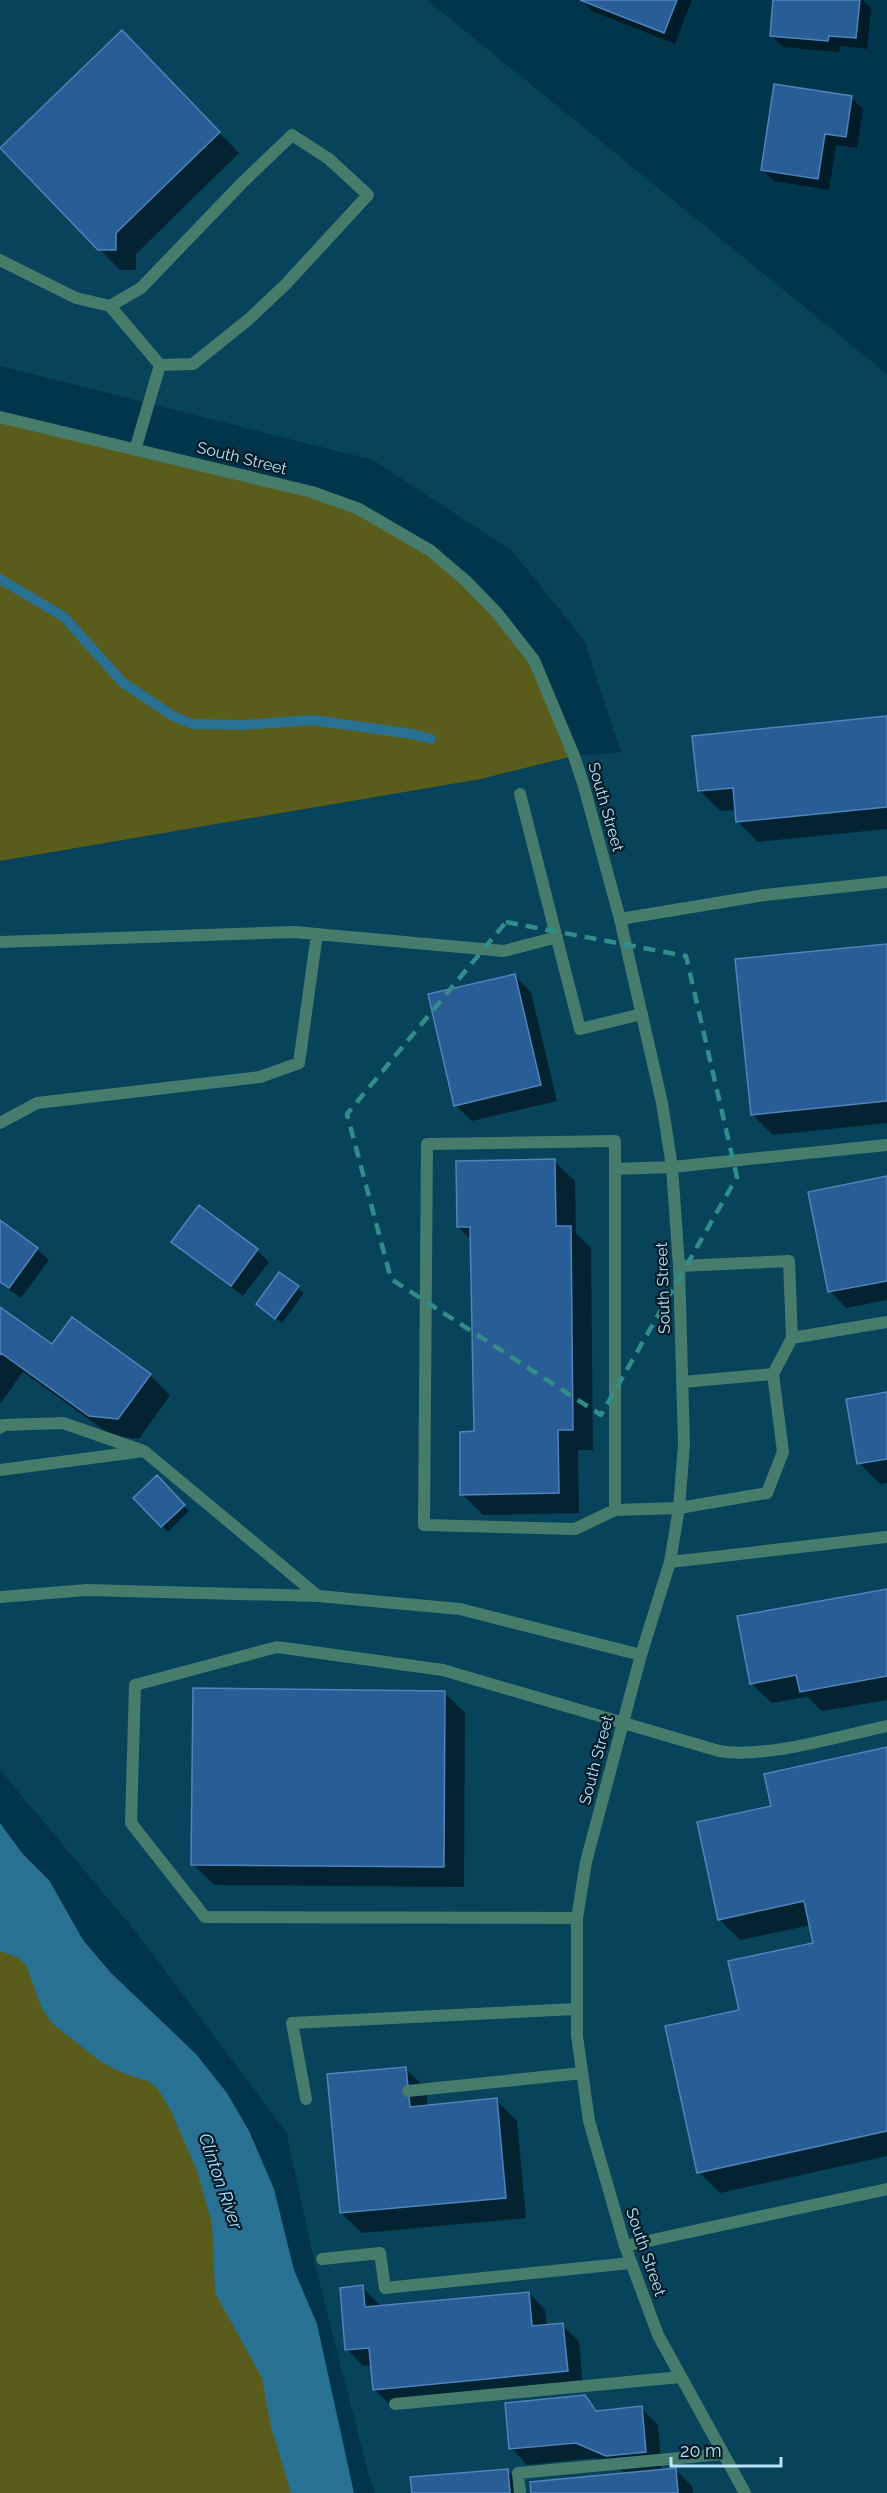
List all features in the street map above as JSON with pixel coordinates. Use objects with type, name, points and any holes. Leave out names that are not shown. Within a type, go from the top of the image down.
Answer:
[{"type":"street","points":[[0,260],[76,298],[110,306],[160,364],[193,364],[249,319],[285,285],[368,195],[329,159],[292,135],[242,183],[141,288],[110,306]]},
{"type":"street","points":[[135,450],[160,364]]},
{"type":"street","name":"South Street","points":[[0,417],[312,492],[358,509],[431,551],[466,581],[497,613],[534,660],[574,756],[620,919],[662,1103],[672,1167],[679,1266],[684,1445],[679,1508],[670,1562],[641,1655],[586,1862],[578,1918],[577,2036],[589,2121],[631,2263],[658,2335],[745,2493]]},
{"type":"street","points":[[520,794],[580,1029],[642,1014]]},
{"type":"street","points":[[620,919],[765,895],[887,882]]},
{"type":"street","points":[[0,942],[294,932],[504,951],[556,937]]},
{"type":"street","points":[[0,1123],[37,1103],[260,1077],[299,1064],[316,934]]},
{"type":"street","points":[[615,1510],[615,1140],[427,1144],[424,1525],[575,1529],[615,1510],[679,1508],[767,1493],[783,1452],[773,1374],[792,1338],[789,1261],[679,1266]]},
{"type":"street","points":[[615,1169],[672,1167],[887,1145]]},
{"type":"street","points":[[792,1338],[887,1322]]},
{"type":"street","points":[[683,1382],[773,1374]]},
{"type":"street","points":[[0,1428],[3,1425],[63,1423],[144,1451],[318,1596]]},
{"type":"street","points":[[0,1470],[144,1451]]},
{"type":"street","points":[[670,1562],[887,1537]]},
{"type":"street","points":[[0,1597],[87,1590],[318,1596],[460,1609],[641,1655]]},
{"type":"street","points":[[578,1918],[205,1917],[131,1823],[135,1685],[277,1647],[443,1670],[623,1724],[734,1754],[758,1753],[887,1726]]},
{"type":"street","points":[[306,2099],[292,2023],[576,2009]]},
{"type":"street","points":[[408,2091],[582,2073]]},
{"type":"street","points":[[625,2246],[887,2189]]},
{"type":"street","points":[[322,2259],[381,2253],[385,2288],[631,2263]]},
{"type":"street","points":[[395,2404],[681,2377]]},
{"type":"street","points":[[520,2493],[518,2473],[723,2454]]},
{"type":"highlighted area","points":[[506,922],[686,956],[737,1177],[601,1415],[391,1279],[347,1114]]},
{"type":"shaded area","points":[[0,0],[427,0],[887,374],[887,2493],[375,2493],[316,2269],[286,2132],[131,1926],[0,1770],[0,861],[481,779],[574,756],[621,752],[584,640],[512,551],[373,460],[0,366]]},
{"type":"shaded area","points":[[0,417],[312,492],[431,551],[534,660],[574,756],[481,779],[0,861]]},
{"type":"shaded area","points":[[0,1893],[150,2069],[231,2222],[318,2493],[0,2493]]},
{"type":"water","name":"Clinton River","points":[[0,1823],[22,1853],[49,1880],[83,1940],[111,1973],[196,2054],[227,2093],[249,2131],[274,2189],[294,2270],[317,2324],[354,2493],[291,2493],[271,2427],[262,2378],[215,2293],[212,2224],[197,2171],[170,2109],[158,2089],[148,2081],[125,2074],[101,2062],[53,2024],[42,2009],[26,1965],[17,1957],[0,1951]]},
{"type":"building","points":[[580,0],[677,0],[664,33]]},
{"type":"building","points":[[773,0],[860,0],[856,38],[829,36],[828,41],[770,36]]},
{"type":"building","points":[[122,30],[220,132],[116,233],[116,250],[98,250],[0,148]]},
{"type":"building","points":[[774,84],[852,96],[846,137],[825,134],[818,179],[761,170]]},
{"type":"building","points":[[887,716],[887,807],[736,822],[733,788],[698,791],[692,736]]},
{"type":"building","points":[[887,944],[887,1101],[751,1115],[735,959]]},
{"type":"building","points":[[515,974],[541,1085],[454,1106],[428,994]]},
{"type":"building","points":[[555,1159],[556,1226],[571,1226],[573,1430],[558,1430],[559,1493],[460,1495],[460,1432],[474,1431],[470,1227],[457,1227],[456,1161]]},
{"type":"building","points":[[887,1176],[887,1281],[828,1292],[808,1192]]},
{"type":"building","points":[[199,1205],[258,1249],[231,1286],[171,1242]]},
{"type":"building","points":[[0,1220],[38,1248],[9,1288],[0,1282]]},
{"type":"building","points":[[279,1272],[299,1286],[275,1319],[256,1304]]},
{"type":"building","points":[[0,1307],[52,1344],[72,1317],[151,1374],[118,1419],[89,1416],[1,1353],[0,1355]]},
{"type":"building","points":[[887,1392],[887,1459],[857,1464],[846,1399]]},
{"type":"building","points":[[157,1475],[185,1505],[161,1527],[133,1498]]},
{"type":"building","points":[[887,1589],[887,1676],[800,1692],[796,1675],[750,1684],[737,1616]]},
{"type":"building","points":[[193,1688],[445,1691],[444,1867],[191,1865]]},
{"type":"building","points":[[887,1747],[887,2131],[697,2173],[665,2026],[739,2010],[728,1961],[813,1943],[804,1901],[718,1920],[697,1822],[771,1806],[764,1774]]},
{"type":"building","points":[[406,2067],[410,2107],[497,2098],[506,2198],[340,2213],[327,2074]]},
{"type":"building","points":[[363,2285],[365,2307],[529,2292],[532,2326],[563,2323],[568,2371],[373,2390],[369,2348],[345,2350],[340,2288]]},
{"type":"building","points":[[585,2395],[596,2411],[642,2406],[646,2452],[606,2456],[576,2443],[509,2449],[505,2403]]},
{"type":"building","points":[[676,2468],[678,2493],[531,2493],[530,2482]]},
{"type":"building","points":[[508,2469],[510,2493],[412,2493],[410,2477]]},
{"type":"waterway","points":[[0,579],[64,617],[122,682],[173,716],[192,724],[243,725],[313,720],[412,734],[431,739]]}]
